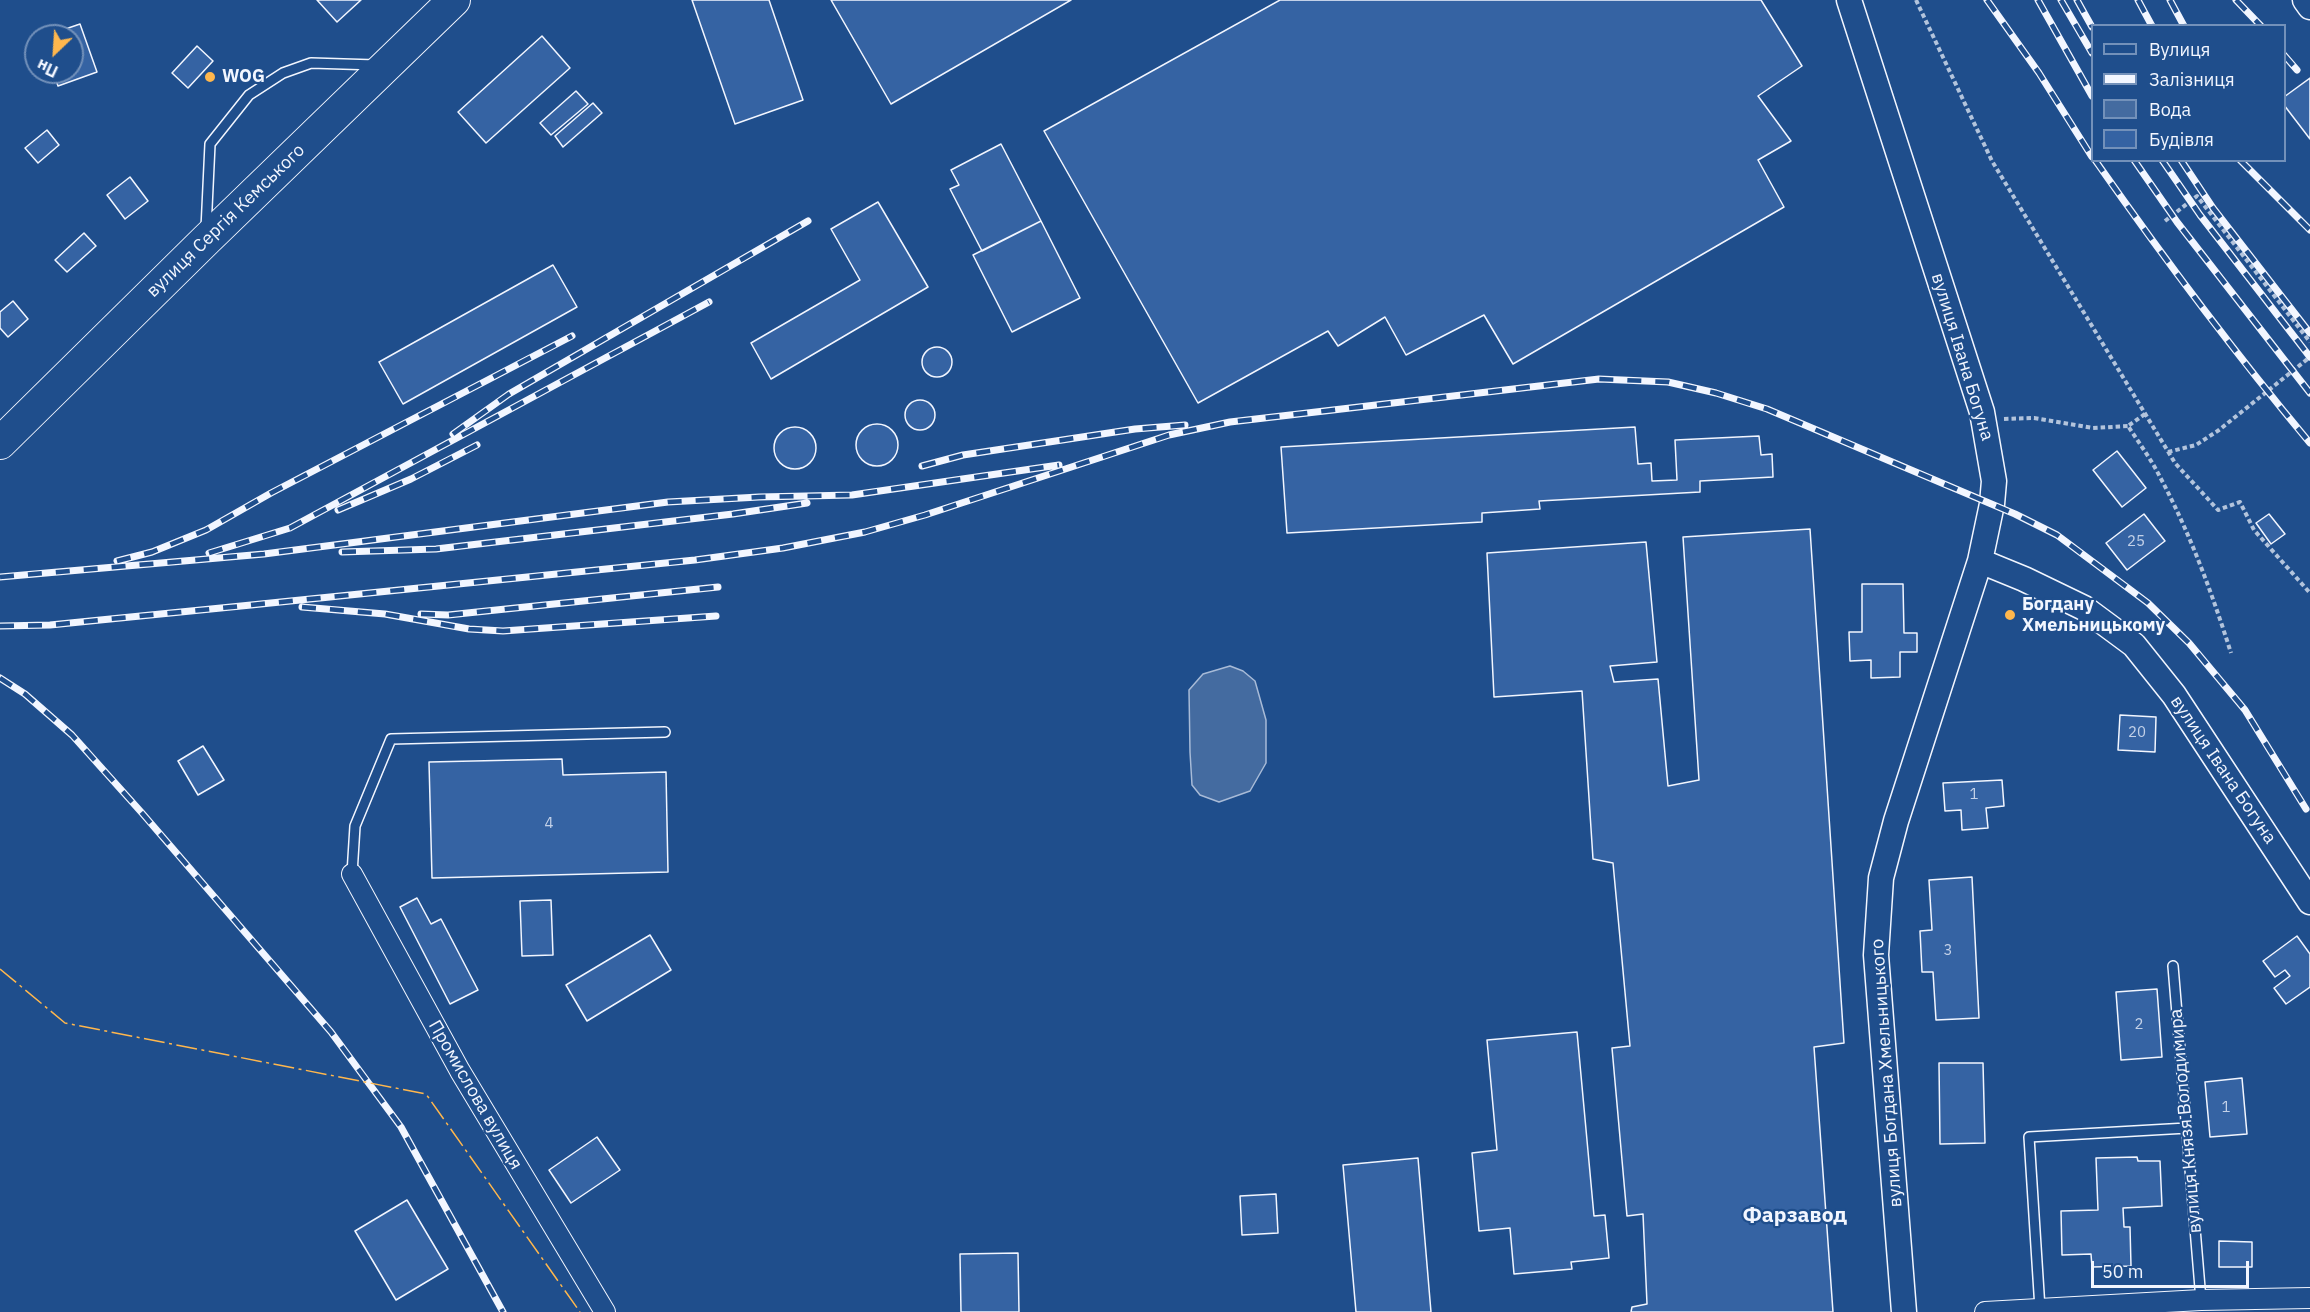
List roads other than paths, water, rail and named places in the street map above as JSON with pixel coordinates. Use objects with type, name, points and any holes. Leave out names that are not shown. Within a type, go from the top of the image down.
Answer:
[{"type":"highway","name":"вулиця Сергія Кемського","points":[[0,443],[454,0]]},
{"type":"street","name":"вулиця Івана Богуна","points":[[1849,0],[1983,420],[1994,481],[1992,504],[1980,561],[2024,579],[2084,609],[2134,645],[2174,695],[2310,902]]},
{"type":"street","points":[[2305,0],[2310,7]]},
{"type":"street","name":"вулиця Богдана Хмельницького","points":[[1904,1312],[1876,955],[1881,878],[1896,821],[1980,561]]},
{"type":"street","name":"Промислова вулиця","points":[[352,874],[460,1071],[605,1312]]},
{"type":"street","points":[[1985,1312],[2202,1306],[2310,1298]]},
{"type":"lane","points":[[206,240],[210,144],[249,95],[283,73],[311,63],[387,65]]},
{"type":"lane","points":[[352,874],[356,826],[391,739],[664,732]]},
{"type":"lane","name":"вулиця Князя Володимира","points":[[2172,966],[2202,1306]]},
{"type":"lane","points":[[2040,1309],[2029,1137],[2187,1128]]},
{"type":"water","points":[[1230,666],[1243,671],[1255,681],[1266,720],[1266,763],[1250,791],[1219,802],[1200,795],[1192,785],[1189,690],[1203,674]]},
{"type":"railway","points":[[1987,0],[2039,73],[2091,155]]},
{"type":"railway","points":[[2038,0],[2091,94]]},
{"type":"railway","points":[[2061,0],[2091,51]]},
{"type":"railway","points":[[2077,0],[2091,25]]},
{"type":"railway","points":[[2138,0],[2151,24]]},
{"type":"railway","points":[[2170,0],[2183,24]]},
{"type":"railway","points":[[2236,0],[2259,24]]},
{"type":"railway","points":[[2286,57],[2297,70]]},
{"type":"railway","points":[[2096,162],[2200,304],[2310,443]]},
{"type":"railway","points":[[2135,162],[2177,222],[2310,393]]},
{"type":"railway","points":[[2163,162],[2200,215],[2310,357]]},
{"type":"railway","points":[[2182,162],[2213,208],[2310,333]]},
{"type":"railway","points":[[2242,162],[2310,230]]},
{"type":"railway","points":[[453,434],[509,394],[808,221]]},
{"type":"railway","points":[[209,553],[290,528],[709,302]]},
{"type":"railway","points":[[117,561],[152,552],[206,530],[271,493],[572,336]]},
{"type":"railway","points":[[0,626],[50,625],[251,605],[695,560],[783,548],[865,532],[925,515],[1169,435],[1230,422],[1599,379],[1668,382],[1716,393],[1767,409],[2015,514],[2057,535],[2148,603],[2189,643],[2245,710],[2306,809]]},
{"type":"railway","points":[[922,466],[963,455],[1135,429],[1185,425]]},
{"type":"railway","points":[[338,510],[411,479],[477,445]]},
{"type":"railway","points":[[0,577],[264,554],[668,502],[852,495],[1059,465]]},
{"type":"railway","points":[[342,552],[436,549],[733,514],[807,503]]},
{"type":"railway","points":[[421,614],[448,615],[718,587]]},
{"type":"railway","points":[[302,607],[385,614],[469,629],[503,631],[716,616]]},
{"type":"railway","points":[[0,678],[25,694],[72,735],[331,1032],[401,1127],[503,1312]]},
{"type":"place","name":"WOG","points":[[210,77]]},
{"type":"place","name":"Богдану Хмельницькому","points":[[2010,615]]},
{"type":"district","name":"Фарзавод","points":[[1795,1216]]}]
